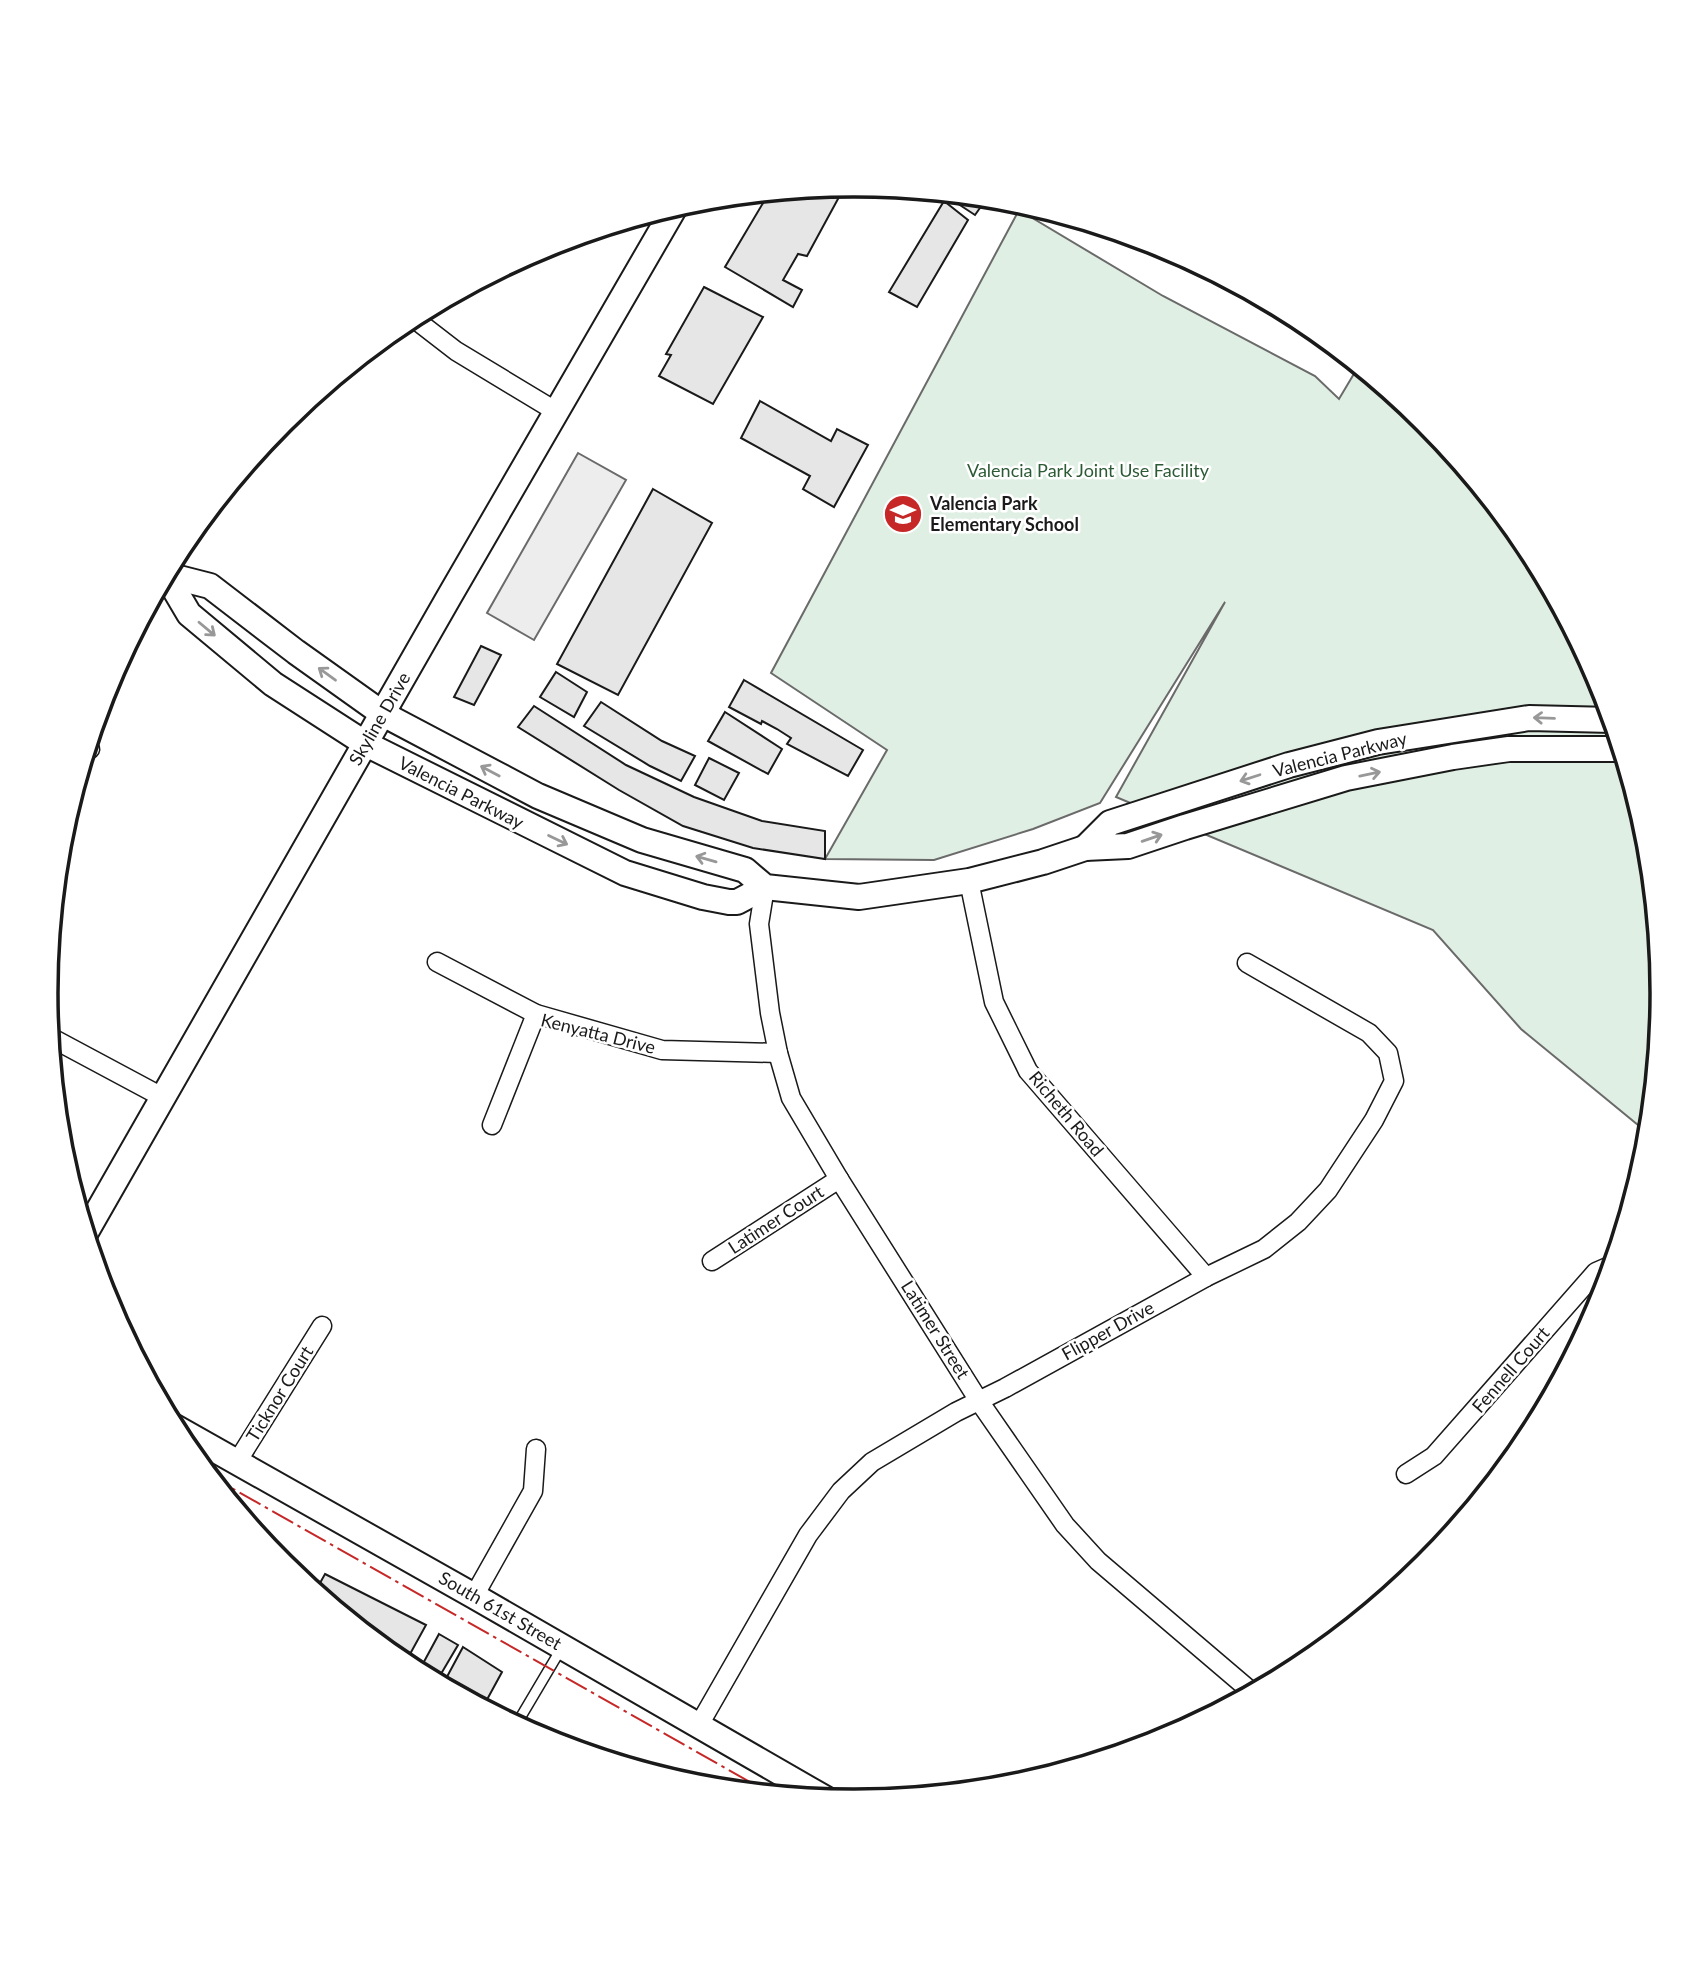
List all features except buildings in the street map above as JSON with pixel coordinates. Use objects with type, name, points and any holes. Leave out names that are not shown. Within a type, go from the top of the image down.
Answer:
[{"type":"main road","name":"Skyline Drive","points":[[92,1222],[668,220]]},
{"type":"main road","name":"Valencia Parkway","points":[[175,577],[210,586],[383,714],[538,796],[642,840],[745,870],[765,887]]},
{"type":"main road","name":"Valencia Parkway","points":[[171,584],[189,614],[273,684],[366,744],[625,873],[703,897],[729,902],[737,902],[765,887],[859,897],[969,881],[1085,848],[1128,846],[1346,778],[1509,749],[1611,749]]},
{"type":"main road","name":"Valencia Parkway","points":[[1085,848],[1110,823],[1289,765],[1378,742],[1529,718],[1601,720]]},
{"type":"main road","name":"South 61st Street","points":[[193,1437],[806,1788]]},
{"type":"street","points":[[422,325],[456,351],[557,412]]},
{"type":"street","name":"Richeth Road","points":[[969,881],[994,1002],[1028,1071],[1206,1277]]},
{"type":"street","name":"Latimer Street","points":[[765,887],[759,924],[778,1053],[791,1098],[839,1179],[979,1401],[1065,1525],[1098,1561],[1245,1687]]},
{"type":"street","points":[[437,962],[536,1014]]},
{"type":"street","name":"Flipper Drive","points":[[699,1726],[808,1535],[841,1491],[872,1462],[1206,1277],[1264,1249],[1298,1222],[1328,1190],[1374,1120],[1394,1081],[1388,1053],[1369,1033],[1247,964]]},
{"type":"street","name":"Kenyatta Drive","points":[[492,1125],[536,1014],[662,1050],[778,1053]]},
{"type":"street","points":[[59,1042],[164,1098]]},
{"type":"street","name":"Latimer Court","points":[[712,1261],[839,1179]]},
{"type":"street","name":"Fennell Court","points":[[1406,1474],[1434,1456],[1600,1270]]},
{"type":"street","name":"Ticknor Court","points":[[237,1462],[322,1326]]},
{"type":"street","points":[[474,1596],[533,1491],[536,1449]]},
{"type":"lane","points":[[521,1716],[562,1647]]},
{"type":"green space","name":"Valencia Park Joint Use Facility","points":[[1017,215],[1033,218],[1163,296],[1315,376],[1339,399],[1354,374],[1417,430],[1453,468],[1486,509],[1544,595],[1590,689],[1623,787],[1635,838],[1649,941],[1649,1046],[1639,1125],[1521,1029],[1433,930],[1116,797],[1225,602],[1100,803],[1033,829],[934,860],[825,859],[887,750],[771,673]]},
{"type":"shaded area","points":[[578,453],[626,480],[534,640],[487,613]]},
{"type":"power","points":[[229,1486],[752,1783]]},
{"type":"place","name":"Valencia Park Elementary School","points":[[903,514]]}]
